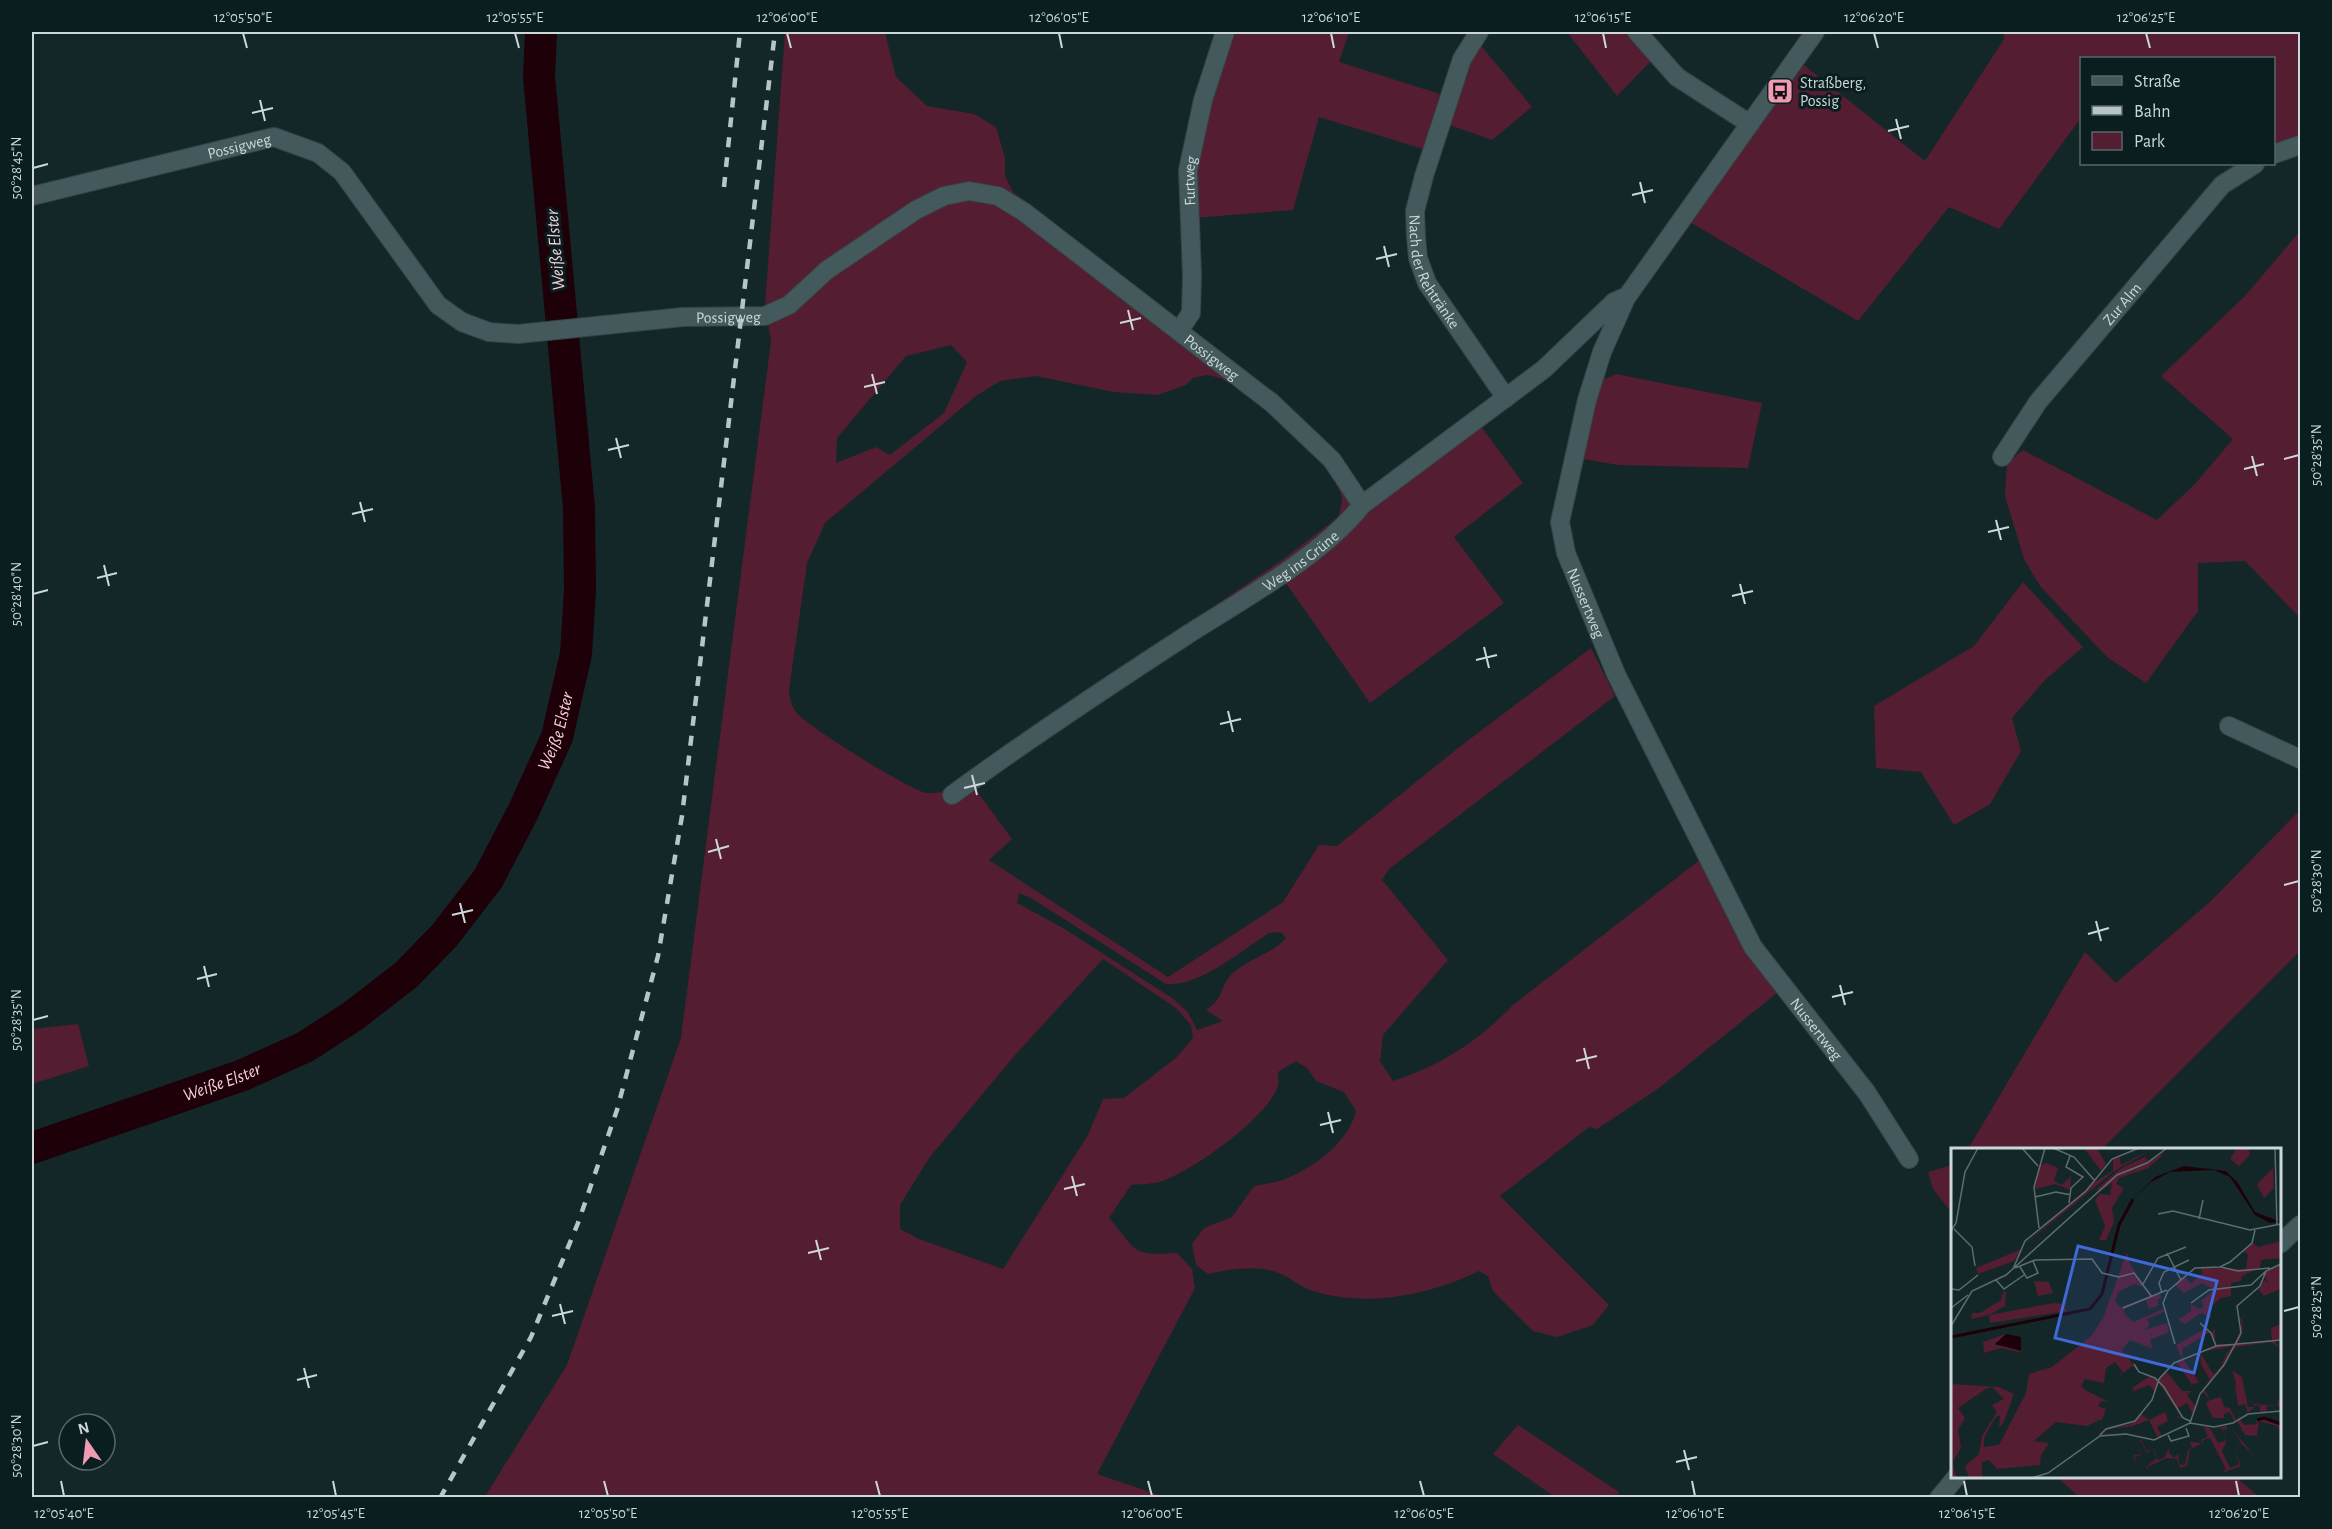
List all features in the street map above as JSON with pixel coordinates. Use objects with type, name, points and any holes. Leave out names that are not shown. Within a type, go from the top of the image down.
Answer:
[{"type":"street","name":"Furtweg","points":[[1179,331],[1191,313],[1188,170],[1203,100],[1225,32]]},
{"type":"street","name":"Nach der Rehtränke","points":[[1479,32],[1462,59],[1424,176],[1416,211],[1416,237],[1418,258],[1427,283],[1506,398]]},
{"type":"street","points":[[1637,32],[1677,77],[1750,124]]},
{"type":"street","name":"Nussertweg","points":[[1815,32],[1626,298],[1596,371],[1567,480],[1560,522],[1566,553],[1616,674],[1753,947],[1867,1093],[1910,1159]]},
{"type":"street","name":"Possigweg","points":[[32,196],[274,137],[318,153],[342,172],[438,305],[462,322],[480,329],[518,334],[606,323],[683,317],[765,316],[789,305],[827,270],[916,210],[944,196],[969,191],[998,196],[1024,212],[1272,403],[1332,460],[1362,505]]},
{"type":"street","points":[[2275,154],[2301,145]]},
{"type":"street","name":"Zur Alm","points":[[2002,457],[2038,402],[2222,185],[2252,165]]},
{"type":"street","name":"Weg ins Grüne","points":[[952,795],[1037,733],[1265,585],[1345,527],[1362,505],[1544,369],[1614,302],[1626,298]]},
{"type":"street","points":[[2229,726],[2301,759]]},
{"type":"street","points":[[2281,1243],[2301,1225]]},
{"type":"street","points":[[1939,1497],[1955,1478]]},
{"type":"green space","points":[[785,32],[885,32],[896,77],[927,106],[974,114],[996,127],[1005,158],[1005,176],[1013,192],[1050,221],[1064,248],[1311,444],[1351,503],[1338,526],[973,786],[1012,839],[989,860],[1168,977],[1283,902],[1319,845],[1337,846],[1458,748],[1591,648],[1615,696],[1389,869],[1382,880],[1448,960],[1383,1035],[1380,1061],[1393,1081],[1427,1068],[1458,1051],[1486,1030],[1513,1005],[1701,859],[1747,955],[1777,993],[1659,1088],[1597,1129],[1589,1127],[1500,1196],[1609,1305],[1593,1325],[1557,1337],[1533,1331],[1493,1291],[1488,1276],[1479,1271],[1440,1287],[1419,1292],[1398,1296],[1355,1298],[1313,1291],[1281,1274],[1263,1269],[1244,1268],[1208,1274],[1196,1265],[1192,1244],[1204,1228],[1232,1217],[1254,1186],[1283,1180],[1319,1160],[1346,1133],[1352,1122],[1356,1111],[1344,1092],[1316,1081],[1307,1068],[1296,1061],[1278,1072],[1278,1086],[1271,1099],[1244,1128],[1208,1156],[1173,1177],[1156,1183],[1131,1185],[1109,1218],[1137,1249],[1151,1254],[1177,1253],[1192,1269],[1195,1288],[1097,1474],[1165,1497],[484,1498],[567,1365],[681,1038],[771,341],[765,306]],"holes":[[[951,345],[967,362],[944,413],[890,455],[876,447],[836,463],[837,438],[906,356]],[[1206,375],[1224,380],[1271,414],[1308,448],[1335,481],[1341,494],[1338,517],[1282,560],[941,792],[923,792],[897,779],[836,742],[796,712],[789,690],[807,563],[825,523],[976,396],[1000,381],[1036,376],[1114,392],[1157,395],[1186,385],[1193,378]],[[1019,893],[1031,898],[1166,984],[1192,980],[1206,974],[1269,933],[1281,932],[1286,938],[1274,949],[1245,964],[1232,974],[1217,1001],[1206,1010],[1223,1021],[1197,1030],[1188,1012],[1172,998],[1063,928],[1017,903]],[[1103,959],[1176,1008],[1191,1025],[1193,1038],[1177,1057],[1124,1098],[1103,1099],[1088,1135],[1003,1269],[919,1239],[900,1229],[900,1205],[929,1158],[1016,1054]]]},
{"type":"green space","points":[[1232,32],[1349,32],[1339,62],[1440,94],[1423,149],[1319,117],[1293,210],[1194,218],[1192,161]]},
{"type":"green space","points":[[1567,32],[1631,32],[1653,59],[1617,96]]},
{"type":"green space","points":[[2004,32],[2300,32],[2300,138],[2275,148],[2275,57],[2080,57],[2080,119],[1999,229],[1949,207],[1858,321],[1688,221],[1731,158],[1804,65],[1925,161],[2004,39]]},
{"type":"green space","points":[[1477,41],[1532,107],[1492,140],[1447,124]]},
{"type":"green space","points":[[2300,231],[2300,618],[2245,561],[2198,563],[2198,611],[2146,683],[2107,657],[2040,586],[2024,559],[2005,496],[2007,463],[2023,450],[2157,520],[2195,484],[2233,439],[2161,376],[2245,296]]},
{"type":"green space","points":[[1616,374],[1762,403],[1748,468],[1618,465],[1583,459],[1597,382]]},
{"type":"green space","points":[[1480,425],[1523,483],[1454,537],[1504,603],[1370,703],[1283,579],[1324,551],[1367,513]]},
{"type":"green space","points":[[2023,582],[2083,647],[2045,680],[2012,718],[2021,751],[1990,804],[1954,825],[1921,772],[1876,768],[1874,706],[1974,646]]},
{"type":"green space","points":[[2300,810],[2300,951],[2103,1148],[1969,1148],[2085,952],[2116,983],[2212,900]]},
{"type":"green space","points":[[78,1024],[89,1066],[32,1084],[32,1029]]},
{"type":"green space","points":[[1951,1165],[1951,1212],[1933,1189],[1928,1172]]},
{"type":"green space","points":[[1518,1425],[1619,1492],[1618,1497],[1555,1497],[1493,1454]]},
{"type":"green space","points":[[2058,1478],[2237,1478],[2259,1497],[2079,1497]]},
{"type":"waterway","name":"Weiße Elster","points":[[32,1148],[243,1075],[305,1047],[353,1016],[406,975],[444,936],[488,879],[523,812],[557,737],[576,654],[580,591],[579,508],[539,77],[541,32]]},
{"type":"railway","points":[[724,187],[740,32]]},
{"type":"railway","points":[[440,1498],[531,1337],[578,1223],[617,1110],[658,956],[682,816],[775,32]]},
{"type":"place","name":"Straßberg, Possig","points":[[1780,91]]}]
